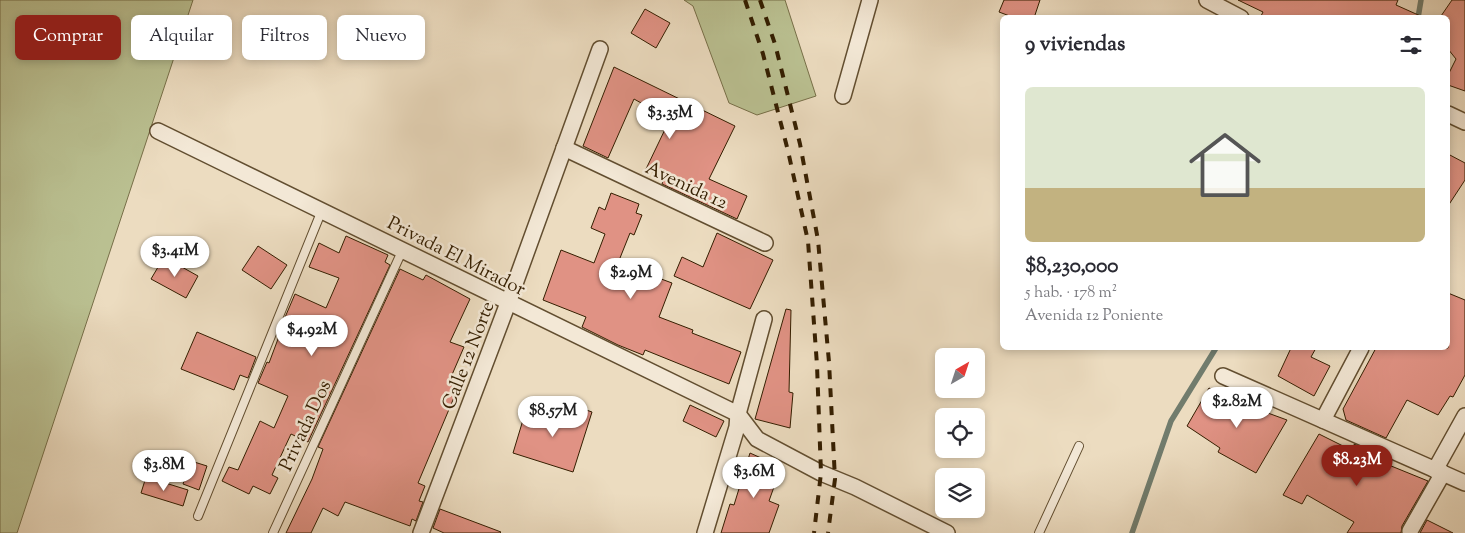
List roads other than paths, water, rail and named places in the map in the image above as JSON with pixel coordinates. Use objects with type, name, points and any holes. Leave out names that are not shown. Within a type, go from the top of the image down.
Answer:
[{"type":"street","points":[[842,96],[870,0]]},
{"type":"street","points":[[1207,0],[1235,15]]},
{"type":"street","name":"Calle 12 Norte","points":[[421,533],[508,303],[600,49]]},
{"type":"street","points":[[1450,115],[1465,122]]},
{"type":"street","name":"Privada El Mirador","points":[[158,131],[738,414]]},
{"type":"street","name":"Avenida 12","points":[[564,148],[765,243]]},
{"type":"street","points":[[705,533],[737,427],[738,414],[764,319]]},
{"type":"street","points":[[1323,420],[1360,350]]},
{"type":"street","points":[[1223,376],[1465,483]]},
{"type":"street","points":[[738,414],[757,439],[821,473],[855,487],[947,533]]},
{"type":"street","points":[[1410,531],[1465,416]]},
{"type":"lane","points":[[198,516],[322,210]]},
{"type":"lane","name":"Privada Dos","points":[[273,533],[403,250]]},
{"type":"lane","points":[[1039,533],[1079,446]]},
{"type":"waterway","points":[[1418,15],[1421,0]]},
{"type":"waterway","points":[[1132,533],[1171,421],[1215,350]]},
{"type":"railway","points":[[745,0],[763,54],[788,151],[808,241],[817,365],[821,473],[814,533]]},
{"type":"railway","points":[[760,0],[775,44],[800,144],[818,240],[829,362],[835,479],[828,533]]}]
